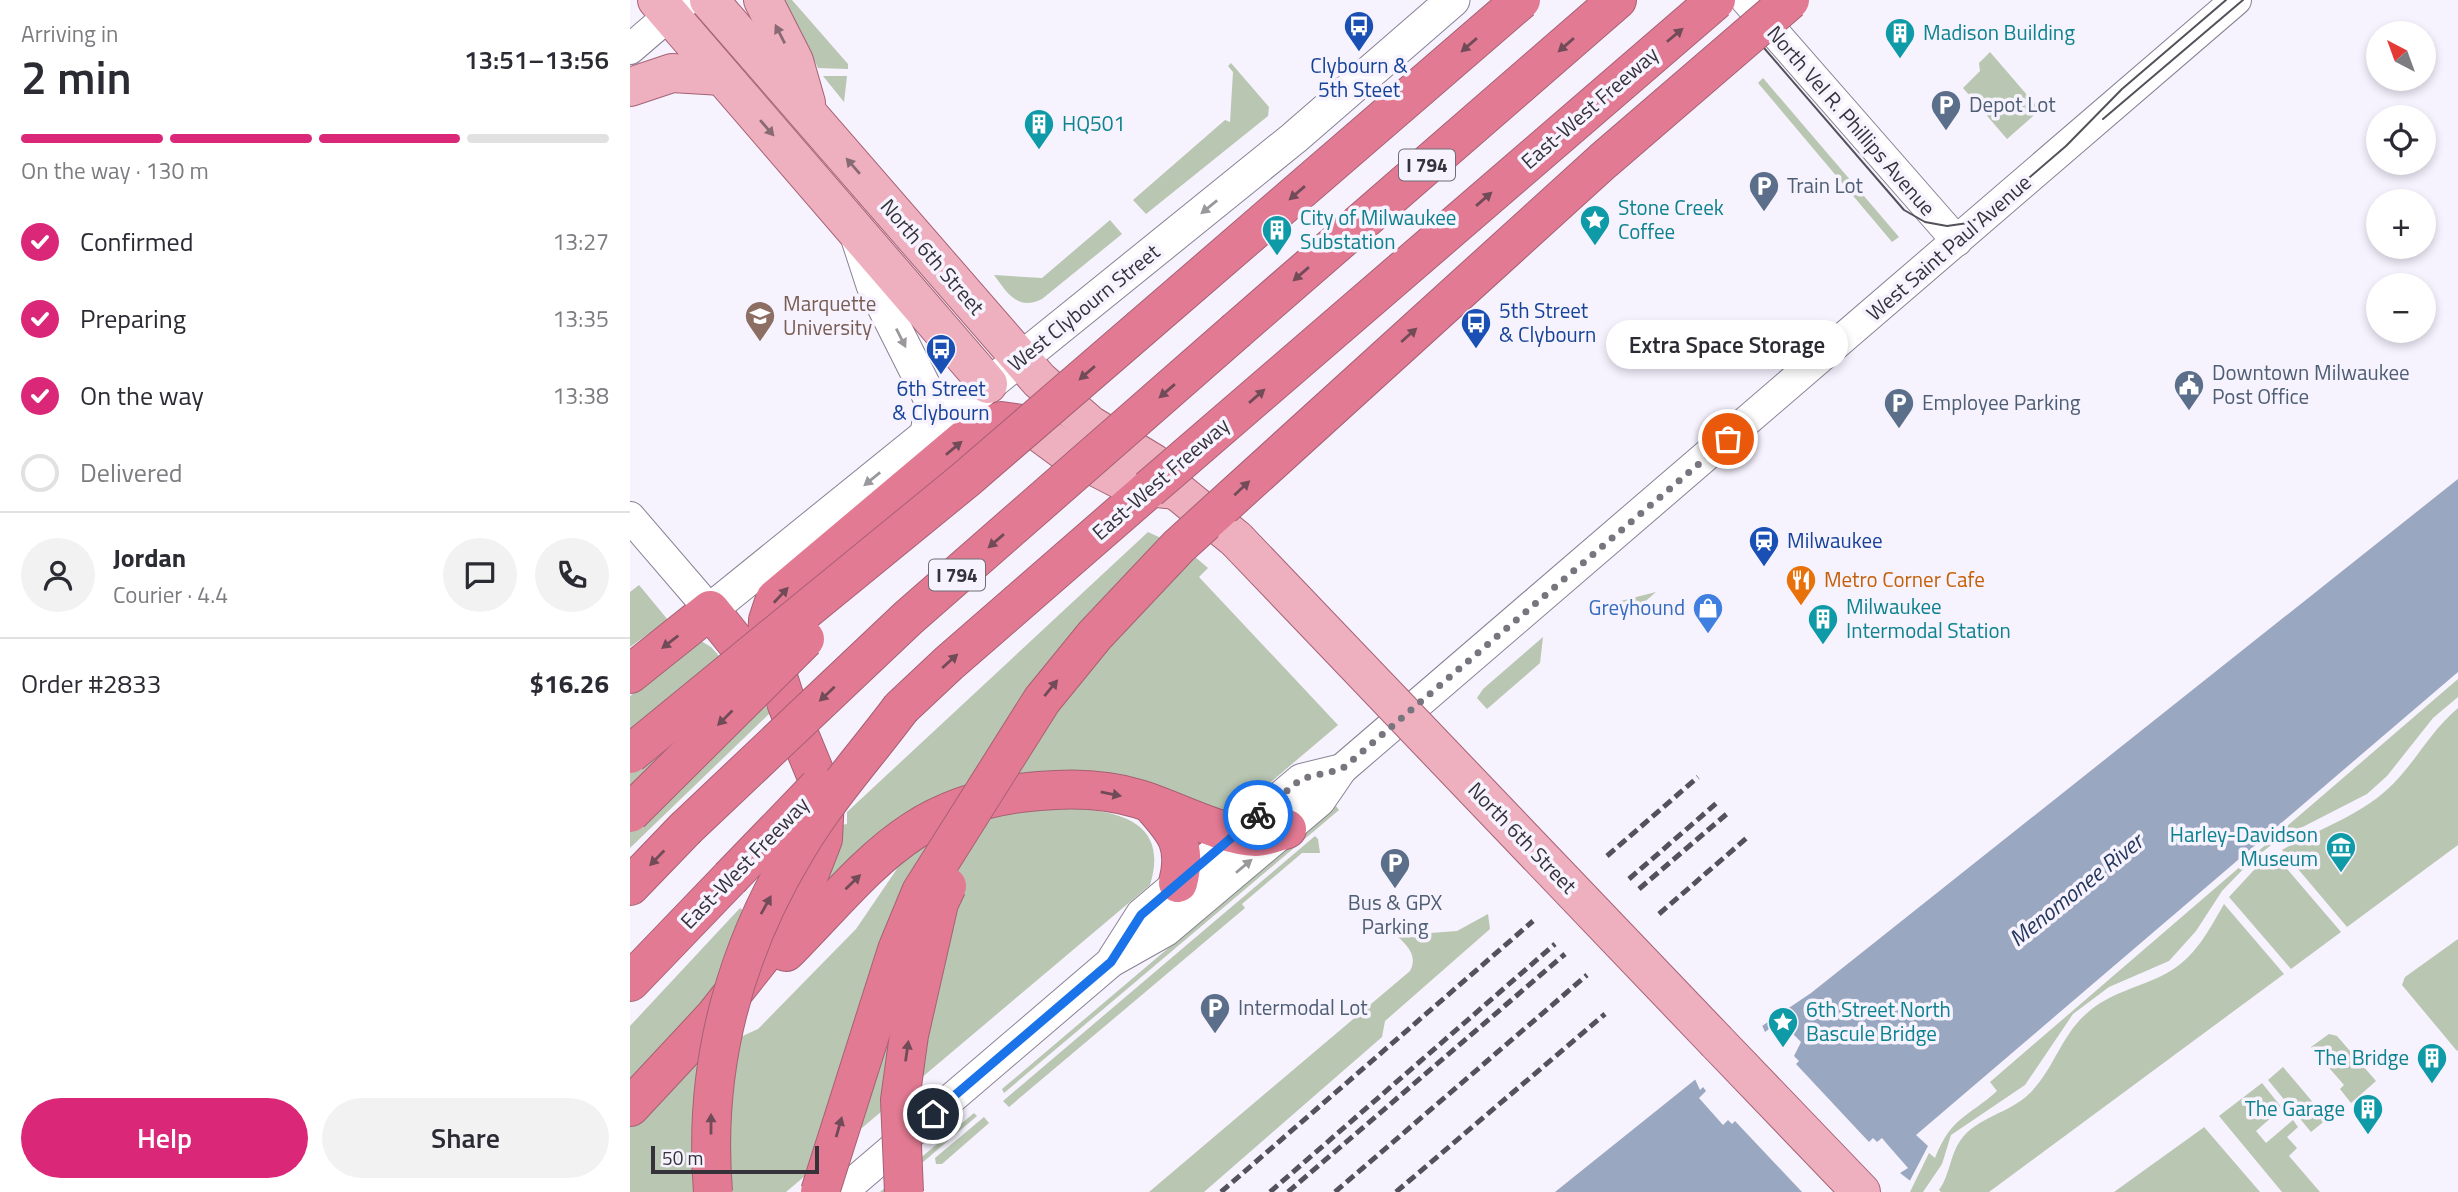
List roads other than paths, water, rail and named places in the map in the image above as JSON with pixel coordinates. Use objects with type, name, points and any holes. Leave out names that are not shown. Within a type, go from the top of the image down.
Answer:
[{"type":"highway","points":[[630,754],[965,480],[1521,0]]},
{"type":"highway","name":"I 794","points":[[630,886],[685,829],[908,618],[1617,0]]},
{"type":"highway","name":"East-West Freeway","points":[[630,982],[809,796],[959,653],[1716,0]]},
{"type":"highway","points":[[1603,161],[1766,0]]},
{"type":"highway","points":[[820,1192],[897,950],[921,892],[1012,744],[1042,701],[1095,635],[1179,546],[1603,161],[1790,0]]},
{"type":"highway","points":[[630,1107],[714,1017],[775,940],[797,906],[823,839],[825,797],[787,705],[767,642],[768,620],[775,599],[972,433],[1002,421],[1029,425]]},
{"type":"highway","points":[[630,813],[965,480]]},
{"type":"highway","points":[[630,674],[710,610],[787,705]]},
{"type":"highway","points":[[713,1192],[711,1112],[718,1048],[734,984],[757,920],[797,848],[901,708]]},
{"type":"highway","points":[[904,1192],[900,1100],[909,1035],[936,916],[1012,744]]},
{"type":"highway","points":[[714,1017],[750,988],[852,882],[900,839],[948,810],[1000,795],[1050,790],[1099,791],[1150,803],[1237,833],[1260,837],[1287,830]]},
{"type":"highway","points":[[1150,803],[1165,820],[1182,850],[1184,860],[1178,883]]},
{"type":"main road","name":"North 6th Street","points":[[709,0],[1019,359],[1090,425],[1153,463],[1176,490],[1237,540],[1861,1192]]},
{"type":"main road","points":[[763,0],[794,61],[809,115]]},
{"type":"main road","name":"West Clybourn Street","points":[[710,610],[1294,138],[1453,0]]},
{"type":"main road","name":"North 6th Street","points":[[671,5],[722,76],[988,384]]},
{"type":"main road","points":[[630,87],[671,74],[722,76]]},
{"type":"main road","points":[[855,231],[873,285],[932,402],[927,434]]},
{"type":"main road","points":[[1029,425],[1063,450],[1132,485],[1176,490]]},
{"type":"street","name":"North Vel R. Phillips Avenue","points":[[1746,0],[1957,241]]},
{"type":"street","name":"West Saint Paul Avenue","points":[[842,1192],[1111,962],[1166,931],[1287,830],[1320,801],[1342,769],[2236,0]]},
{"type":"street","points":[[630,49],[671,5]]},
{"type":"street","points":[[630,517],[710,610]]},
{"type":"street","name":"West Saint Paul Avenue","points":[[1111,962],[1141,915],[1301,779],[1342,769]]},
{"type":"water","name":"Menomonee River","points":[[2458,479],[2458,672],[1916,1135],[1928,1146],[1904,1192],[1555,1192],[1762,1026],[1811,993]]},
{"type":"tram line","points":[[1764,48],[1904,210],[1925,222],[1947,226],[1968,223],[1988,213],[2066,146],[2122,89],[2226,0]]},
{"type":"tram line","points":[[2103,119],[2243,0]]},
{"type":"railway","points":[[1607,856],[1698,777]]},
{"type":"railway","points":[[1629,879],[1719,801]]},
{"type":"railway","points":[[1639,889],[1729,812]]},
{"type":"railway","points":[[1659,914],[1749,836]]},
{"type":"railway","points":[[1221,1192],[1533,921]]},
{"type":"railway","points":[[1270,1192],[1555,944]]},
{"type":"railway","points":[[1288,1192],[1565,954]]},
{"type":"railway","points":[[1335,1192],[1587,975]]},
{"type":"railway","points":[[1396,1192],[1605,1014]]},
{"type":"place","name":"Clybourn & 5th Steet","points":[[1359,53]]},
{"type":"place","name":"Madison Building","points":[[1900,60]]},
{"type":"place","name":"Depot Lot","points":[[1946,132]]},
{"type":"place","name":"HQ501","points":[[1039,151]]},
{"type":"place","name":"Train Lot","points":[[1764,213]]},
{"type":"place","name":"Stone Creek Coffee","points":[[1595,247]]},
{"type":"place","name":"City of Milwaukee Substation","points":[[1277,257]]},
{"type":"place","name":"Marquette University","points":[[760,343]]},
{"type":"place","name":"5th Street & Clybourn","points":[[1476,350]]},
{"type":"place","name":"6th Street & Clybourn","points":[[941,376]]},
{"type":"place","name":"Downtown Milwaukee Post Office","points":[[2189,412]]},
{"type":"place","name":"Employee Parking","points":[[1899,430]]},
{"type":"place","name":"Extra Space Storage","points":[[1728,439]]},
{"type":"place","name":"Milwaukee","points":[[1764,568]]},
{"type":"place","name":"Metro Corner Cafe","points":[[1801,607]]},
{"type":"place","name":"Greyhound","points":[[1708,635]]},
{"type":"place","name":"Milwaukee Intermodal Station","points":[[1823,646]]},
{"type":"place","name":"Harley-Davidson Museum","points":[[2341,874]]},
{"type":"place","name":"Bus & GPX Parking","points":[[1395,890]]},
{"type":"place","name":"Intermodal Lot","points":[[1215,1035]]},
{"type":"place","name":"6th Street North Bascule Bridge","points":[[1783,1049]]},
{"type":"place","name":"The Bridge","points":[[2432,1085]]},
{"type":"place","name":"The Garage","points":[[2368,1136]]}]
